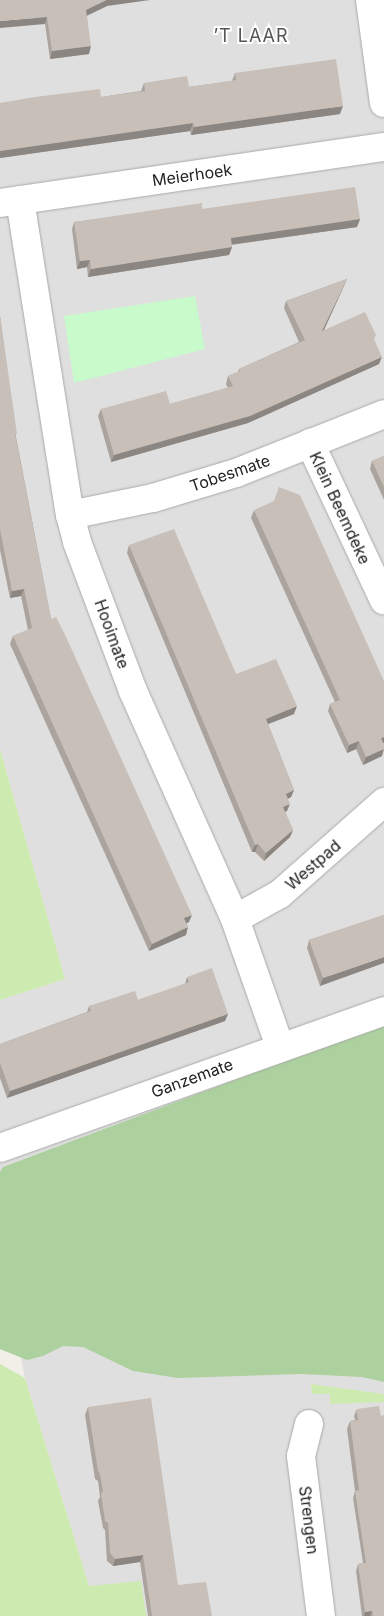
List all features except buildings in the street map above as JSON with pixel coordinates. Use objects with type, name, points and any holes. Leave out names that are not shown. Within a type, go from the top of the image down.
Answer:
[{"type":"street","points":[[370,0],[384,103]]},
{"type":"street","name":"Meierhoek","points":[[10,201],[384,147]]},
{"type":"street","name":"Hooimate","points":[[10,201],[76,542],[133,691],[235,919],[280,1047]]},
{"type":"street","name":"Tobesmate","points":[[70,515],[153,498],[236,473],[384,414]]},
{"type":"street","name":"Klein Beemdeke","points":[[310,444],[384,600]]},
{"type":"street","name":"Westpad","points":[[235,919],[280,894],[384,802]]},
{"type":"street","name":"Ganzemate","points":[[0,1148],[384,1011]]},
{"type":"street","name":"Strengen","points":[[309,1424],[302,1456],[321,1616]]},
{"type":"shaded area","points":[[0,0],[384,0],[384,1616],[112,1616],[89,1586],[25,1378],[0,1254],[0,1000],[65,979],[0,749]]},
{"type":"green space","points":[[195,296],[205,349],[74,383],[64,316]]},
{"type":"green space","points":[[0,749],[65,979],[0,1000]]},
{"type":"green space","points":[[384,1024],[384,1382],[362,1377],[301,1374],[178,1378],[133,1371],[83,1347],[63,1346],[43,1356],[27,1360],[0,1349],[0,1172],[3,1167]]},
{"type":"green space","points":[[0,1364],[25,1378],[89,1586],[141,1581],[146,1616],[0,1616]]},
{"type":"green space","points":[[311,1384],[384,1394],[384,1402],[330,1404],[330,1394],[312,1394]]},
{"type":"district","name":"’T LAAR","points":[[251,36]]}]
